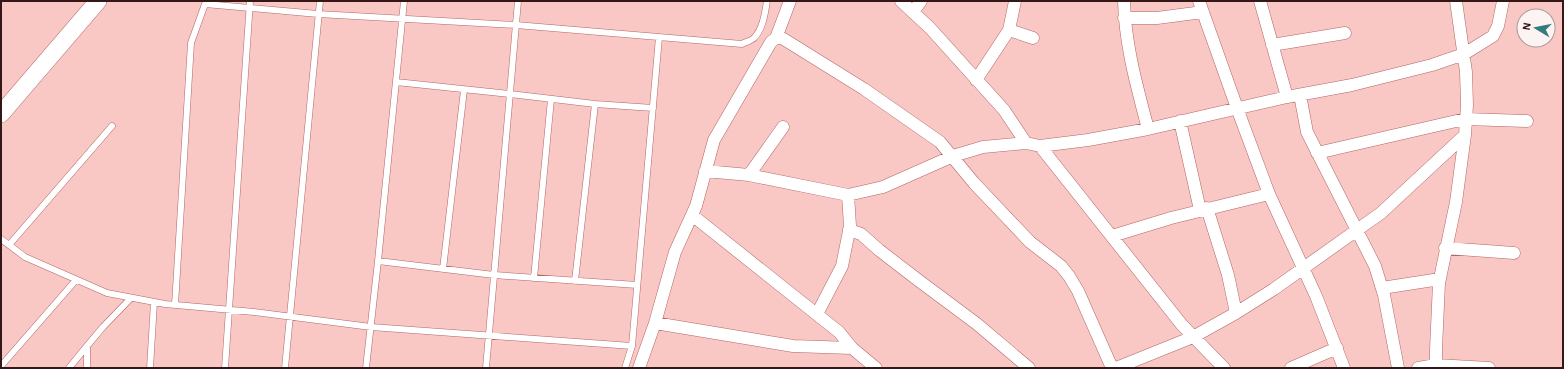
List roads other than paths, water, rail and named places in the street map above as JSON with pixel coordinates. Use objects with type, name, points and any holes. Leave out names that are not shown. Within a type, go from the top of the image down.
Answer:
[{"type":"street","points":[[1,114],[98,1]]},
{"type":"street","points":[[639,368],[655,323],[675,252],[692,215],[714,140],[767,37],[790,1]]},
{"type":"street","points":[[901,1],[930,28],[1004,110],[1026,143]]},
{"type":"street","points":[[913,12],[921,1]]},
{"type":"street","points":[[976,80],[1009,30],[1015,1]]},
{"type":"street","points":[[1124,1],[1124,18],[1129,57],[1148,129]]},
{"type":"street","points":[[1260,1],[1287,97]]},
{"type":"street","points":[[1436,367],[1440,279],[1456,202],[1466,135],[1465,119],[1467,105],[1464,54],[1456,1]]},
{"type":"street","points":[[705,171],[749,175],[848,195],[883,187],[953,156],[983,147],[1026,143],[1040,146],[1088,140],[1148,129],[1287,97],[1360,84],[1432,65],[1464,54],[1493,36],[1502,13],[1503,1]]},
{"type":"street","points":[[1124,18],[1157,18],[1201,6],[1236,108],[1269,194],[1330,328],[1344,368]]},
{"type":"street","points":[[1009,30],[1033,38]]},
{"type":"street","points":[[1272,45],[1345,33]]},
{"type":"street","points":[[767,37],[782,38],[864,90],[940,142],[974,183],[1030,242],[1060,266],[1069,276],[1078,291],[1112,368]]},
{"type":"street","points":[[1300,95],[1307,132],[1375,266],[1382,288],[1398,368]]},
{"type":"street","points":[[1317,153],[1465,119],[1527,121]]},
{"type":"street","points":[[1180,121],[1204,209],[1228,275],[1236,313]]},
{"type":"street","points":[[749,175],[783,127]]},
{"type":"street","points":[[1116,368],[1193,337],[1236,313],[1274,289],[1334,248],[1381,213],[1466,135]]},
{"type":"street","points":[[1040,146],[1182,326],[1224,368]]},
{"type":"street","points":[[1112,236],[1204,209],[1269,194]]},
{"type":"street","points":[[817,314],[842,266],[849,230],[848,195]]},
{"type":"street","points":[[692,215],[839,332],[852,348],[876,368]]},
{"type":"street","points":[[849,230],[861,234],[901,267],[977,324],[1029,368]]},
{"type":"street","points":[[1446,248],[1514,253]]},
{"type":"street","points":[[1382,288],[1440,279]]},
{"type":"street","points":[[655,323],[793,346],[852,348]]},
{"type":"street","points":[[1292,368],[1337,348]]},
{"type":"street","points":[[1418,368],[1489,368]]},
{"type":"lane","points":[[285,368],[320,1]]},
{"type":"lane","points":[[366,368],[404,1]]},
{"type":"lane","points":[[486,368],[518,1]]},
{"type":"lane","points":[[175,305],[191,43],[205,4],[250,4],[318,14],[403,17],[742,44],[767,37],[763,21],[767,1]]},
{"type":"lane","points":[[225,368],[250,4]]},
{"type":"lane","points":[[625,368],[632,346],[659,37]]},
{"type":"lane","points":[[396,82],[595,104],[652,108]]},
{"type":"lane","points":[[443,269],[464,90]]},
{"type":"lane","points":[[534,278],[551,99]]},
{"type":"lane","points":[[575,281],[595,104]]},
{"type":"lane","points":[[9,245],[112,126]]},
{"type":"lane","points":[[1,239],[26,257],[107,293],[154,302],[371,327],[632,346]]},
{"type":"lane","points":[[378,261],[494,275],[637,285]]},
{"type":"lane","points":[[1,366],[76,280]]},
{"type":"lane","points":[[69,368],[103,327],[131,298]]},
{"type":"lane","points":[[150,368],[154,302]]},
{"type":"lane","points":[[87,346],[87,368]]}]
